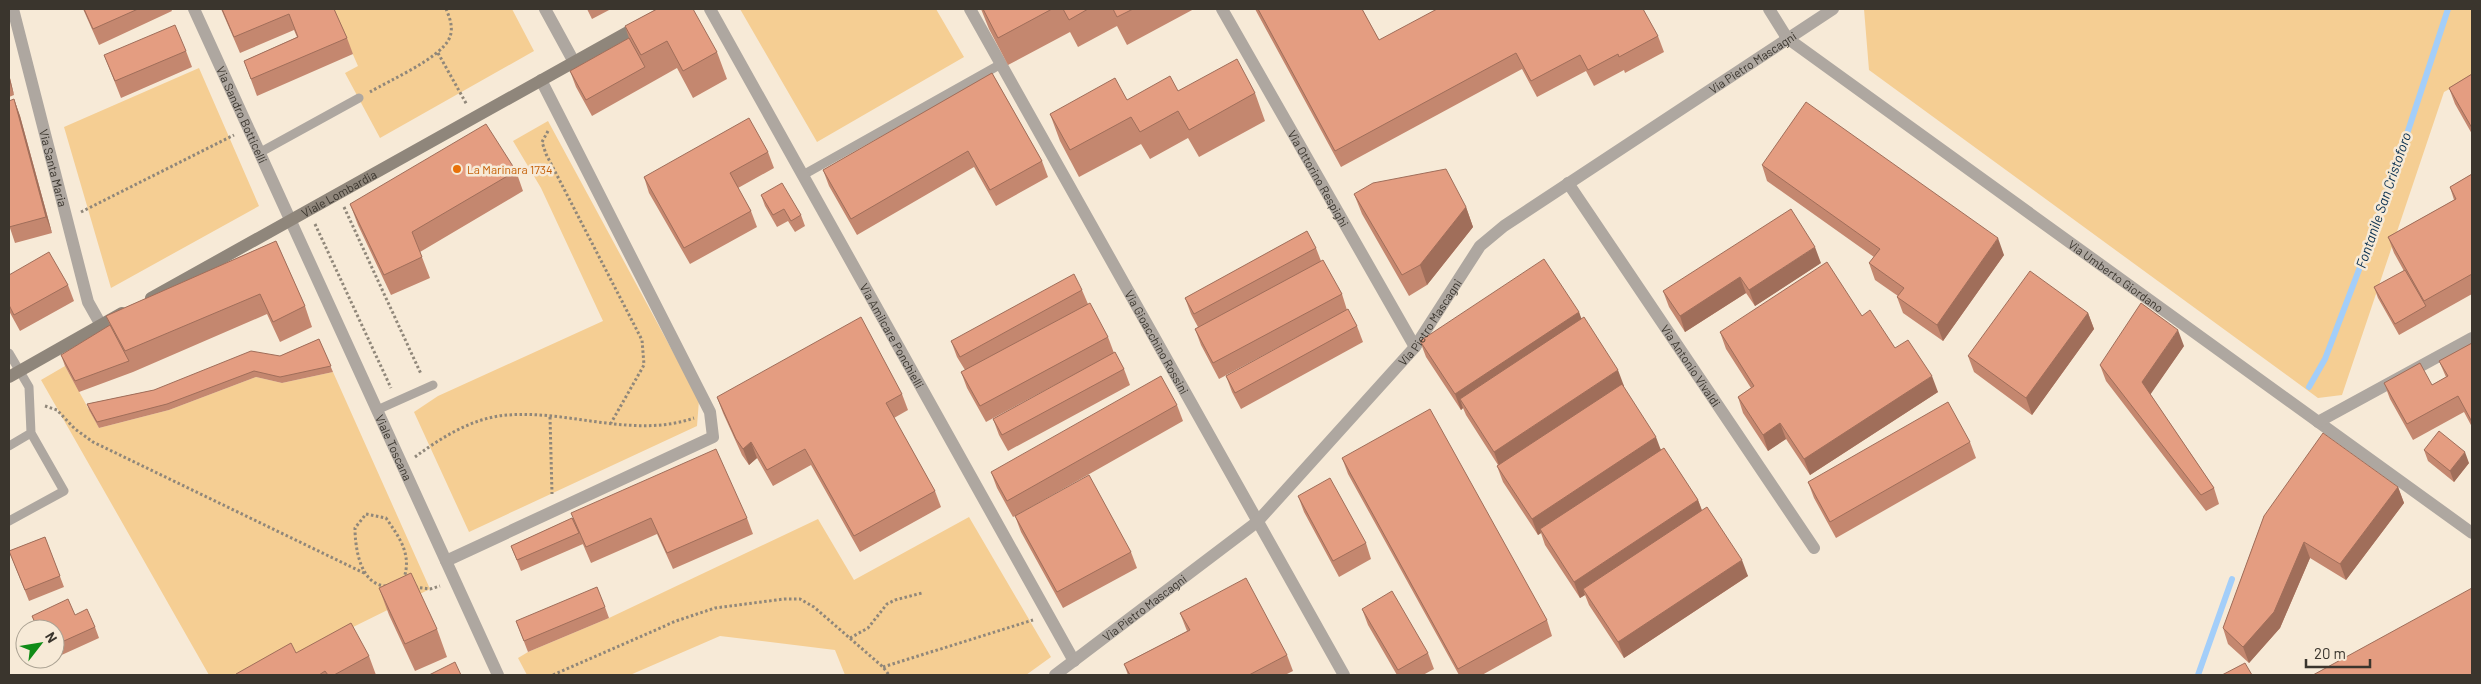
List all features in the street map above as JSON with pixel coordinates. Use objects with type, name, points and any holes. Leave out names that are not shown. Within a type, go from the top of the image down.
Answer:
[{"type":"street","name":"Via Santa Maria","points":[[13,9],[88,302],[102,325]]},
{"type":"street","name":"Via Sandro Botticelli","points":[[194,9],[290,220]]},
{"type":"street","points":[[545,9],[574,62]]},
{"type":"street","name":"Viale Lombardia","points":[[14,374],[669,9]]},
{"type":"street","name":"Via Amilcare Ponchielli","points":[[710,9],[1074,660]]},
{"type":"street","name":"Via Gioacchino Rossini","points":[[970,9],[1344,675]]},
{"type":"street","name":"Via Ottorino Respighi","points":[[1222,9],[1415,347]]},
{"type":"street","name":"Via Umberto Giordano","points":[[1770,9],[1787,38],[2472,533]]},
{"type":"street","name":"Via Pietro Mascagni","points":[[1055,675],[1257,522],[1415,347],[1480,246],[1504,226],[1568,183],[1834,9]]},
{"type":"street","points":[[446,561],[713,437],[710,412],[541,80]]},
{"type":"street","name":"Via Antonio Vivaldi","points":[[1568,183],[1814,548]]},
{"type":"street","name":"Viale Toscana","points":[[290,220],[498,675]]},
{"type":"street","points":[[2318,422],[2472,338]]},
{"type":"lane","points":[[803,176],[1001,64]]},
{"type":"lane","points":[[259,153],[359,98]]},
{"type":"lane","points":[[9,353],[14,374],[29,387],[31,433],[64,491],[9,521]]},
{"type":"lane","points":[[377,410],[430,386]]},
{"type":"lane","points":[[9,446],[31,433]]},
{"type":"path","points":[[359,98],[438,53],[449,39],[451,23],[446,9]]},
{"type":"path","points":[[438,53],[474,118]]},
{"type":"path","points":[[558,114],[542,142],[546,154],[642,340],[644,365],[611,423]]},
{"type":"path","points":[[67,219],[248,128]]},
{"type":"path","points":[[338,193],[430,386]]},
{"type":"path","points":[[309,210],[397,401]]},
{"type":"path","points":[[29,402],[57,410],[75,429],[93,442],[366,574],[381,586],[394,586]]},
{"type":"path","points":[[402,466],[442,438],[483,420],[508,415],[647,425],[679,423],[710,412]]},
{"type":"path","points":[[550,417],[552,512]]},
{"type":"path","points":[[366,574],[355,549],[355,528],[366,514],[386,518],[404,544],[408,567],[402,586]]},
{"type":"path","points":[[411,587],[430,589],[455,581]]},
{"type":"path","points":[[850,638],[868,628],[887,604],[894,600],[922,593]]},
{"type":"path","points":[[553,675],[676,621],[715,608],[784,599],[800,599],[814,607],[883,666],[889,675]]},
{"type":"path","points":[[883,666],[1048,614]]},
{"type":"shaded area","points":[[333,9],[512,9],[534,51],[380,138],[345,73],[358,66]]},
{"type":"shaded area","points":[[740,9],[936,9],[964,57],[817,142]]},
{"type":"shaded area","points":[[1864,9],[2472,9],[2472,77],[2444,92],[2342,395],[2318,398],[1869,70]]},
{"type":"shaded area","points":[[199,68],[259,206],[111,288],[64,127]]},
{"type":"shaded area","points":[[548,121],[699,400],[697,426],[469,532],[414,412],[438,396],[603,321],[541,188],[513,141]]},
{"type":"shaded area","points":[[65,366],[99,428],[169,410],[256,377],[282,383],[333,372],[430,589],[256,675],[209,675],[41,380]]},
{"type":"shaded area","points":[[969,517],[1051,657],[1026,675],[845,675],[835,650],[720,636],[630,675],[527,675],[518,658],[609,618],[818,519],[854,580]]},
{"type":"building","points":[[84,9],[138,9],[93,29]]},
{"type":"building","points":[[222,9],[334,9],[347,38],[251,79],[244,61],[298,37],[289,14],[234,37]]},
{"type":"building","points":[[657,9],[693,9],[717,52],[683,71],[667,41],[641,55],[625,26]]},
{"type":"building","points":[[983,9],[1052,9],[998,38]]},
{"type":"building","points":[[1063,9],[1088,9],[1069,20]]},
{"type":"building","points":[[1113,9],[1133,9],[1117,17]]},
{"type":"building","points":[[1258,9],[1362,9],[1379,40],[1437,9],[1643,9],[1658,36],[1619,57],[1618,54],[1588,70],[1580,55],[1531,81],[1516,53],[1335,151]]},
{"type":"building","points":[[175,25],[186,51],[115,81],[104,55]]},
{"type":"building","points":[[629,38],[645,67],[586,100],[570,71]]},
{"type":"building","points":[[1237,59],[1255,93],[1189,130],[1178,111],[1140,132],[1131,117],[1070,150],[1050,114],[1115,78],[1127,100],[1170,76],[1178,91]]},
{"type":"building","points":[[992,73],[1042,161],[990,190],[968,151],[851,219],[823,170]]},
{"type":"building","points":[[2472,74],[2472,128],[2449,88]]},
{"type":"building","points":[[14,99],[46,217],[9,227],[9,101]]},
{"type":"building","points":[[1806,102],[1998,238],[1937,325],[1897,297],[1904,288],[1869,263],[1880,249],[1762,165]]},
{"type":"building","points":[[749,118],[768,152],[730,173],[751,211],[684,248],[644,177]]},
{"type":"building","points":[[486,124],[516,171],[412,232],[422,257],[384,275],[350,204]]},
{"type":"building","points":[[1446,169],[1466,207],[1420,265],[1402,275],[1354,194],[1373,183]]},
{"type":"building","points":[[2472,174],[2472,274],[2424,301],[2388,237],[2456,199],[2450,187]]},
{"type":"building","points":[[782,183],[801,215],[791,221],[784,209],[773,215],[761,195]]},
{"type":"building","points":[[1791,209],[1815,247],[1749,290],[1740,277],[1680,316],[1663,291]]},
{"type":"building","points":[[1307,231],[1316,248],[1194,314],[1185,298]]},
{"type":"building","points":[[276,241],[305,306],[273,322],[260,294],[125,351],[106,316]]},
{"type":"building","points":[[49,252],[68,285],[14,315],[9,305],[9,275]]},
{"type":"building","points":[[1544,259],[1579,312],[1455,394],[1420,341]]},
{"type":"building","points":[[1323,260],[1342,294],[1213,363],[1195,329]]},
{"type":"building","points":[[1827,262],[1862,316],[1870,310],[1895,348],[1908,340],[1932,376],[1804,459],[1780,423],[1763,435],[1738,397],[1754,386],[1720,332]]},
{"type":"building","points":[[2405,270],[2426,306],[2395,324],[2374,287]]},
{"type":"building","points":[[2030,271],[2088,313],[2026,398],[1968,356]]},
{"type":"building","points":[[1074,274],[1082,290],[960,357],[951,341]]},
{"type":"building","points":[[1090,303],[1108,337],[980,406],[961,372]]},
{"type":"building","points":[[2141,303],[2178,330],[2142,382],[2214,488],[2201,495],[2100,365]]},
{"type":"building","points":[[1348,309],[1357,326],[1235,393],[1226,376]]},
{"type":"building","points":[[861,317],[902,394],[886,403],[935,491],[854,536],[805,449],[767,470],[751,442],[743,449],[736,439],[717,397]]},
{"type":"building","points":[[1584,317],[1618,370],[1494,452],[1460,399]]},
{"type":"building","points":[[110,325],[129,361],[75,381],[61,355]]},
{"type":"building","points":[[319,339],[331,366],[280,377],[254,371],[167,404],[97,422],[87,404],[154,390],[251,351],[280,356]]},
{"type":"building","points":[[2472,343],[2472,422],[2458,396],[2407,424],[2384,383],[2420,363],[2432,385],[2448,376],[2439,361]]},
{"type":"building","points":[[1115,352],[1124,369],[1002,435],[993,419]]},
{"type":"building","points":[[1161,376],[1177,405],[1007,501],[991,472]]},
{"type":"building","points":[[1622,384],[1656,437],[1532,519],[1497,466]]},
{"type":"building","points":[[1948,402],[1970,442],[1830,522],[1808,482]]},
{"type":"building","points":[[1430,409],[1547,620],[1458,669],[1342,458]]},
{"type":"building","points":[[2439,431],[2465,452],[2450,471],[2424,450]]},
{"type":"building","points":[[2323,433],[2398,487],[2340,564],[2304,542],[2274,612],[2243,647],[2223,628],[2264,516]]},
{"type":"building","points":[[1664,448],[1698,500],[1574,582],[1540,529]]},
{"type":"building","points":[[716,449],[747,518],[667,553],[651,518],[586,547],[571,513]]},
{"type":"building","points":[[1089,475],[1131,552],[1057,592],[1015,516]]},
{"type":"building","points":[[1330,478],[1366,543],[1333,561],[1298,496]]},
{"type":"building","points":[[1707,507],[1742,560],[1618,642],[1583,589]]},
{"type":"building","points":[[572,518],[579,533],[517,560],[511,546]]},
{"type":"building","points":[[45,537],[60,576],[25,590],[9,551]]},
{"type":"building","points":[[411,573],[437,629],[405,644],[379,588]]},
{"type":"building","points":[[1246,578],[1287,655],[1249,675],[1130,675],[1124,664],[1190,630],[1180,613]]},
{"type":"building","points":[[597,587],[605,607],[524,641],[516,621]]},
{"type":"building","points":[[2472,588],[2472,675],[2313,675]]},
{"type":"building","points":[[1392,591],[1428,653],[1398,670],[1362,609]]},
{"type":"building","points":[[68,599],[75,615],[87,609],[95,627],[65,640],[65,619],[33,619],[32,616]]},
{"type":"building","points":[[351,623],[369,656],[334,675],[328,675],[325,671],[319,675],[236,674],[291,643],[296,653]]},
{"type":"building","points":[[455,662],[461,675],[429,675]]},
{"type":"building","points":[[2245,663],[2252,675],[2222,675]]},
{"type":"waterway","name":"Fontanile San Cristoforo","points":[[2309,387],[2325,359],[2384,204],[2448,9]]},
{"type":"waterway","name":"Fontanile San Cristoforo","points":[[2198,675],[2232,579]]},
{"type":"place","name":"La Marinara 1734","points":[[457,169]]}]
